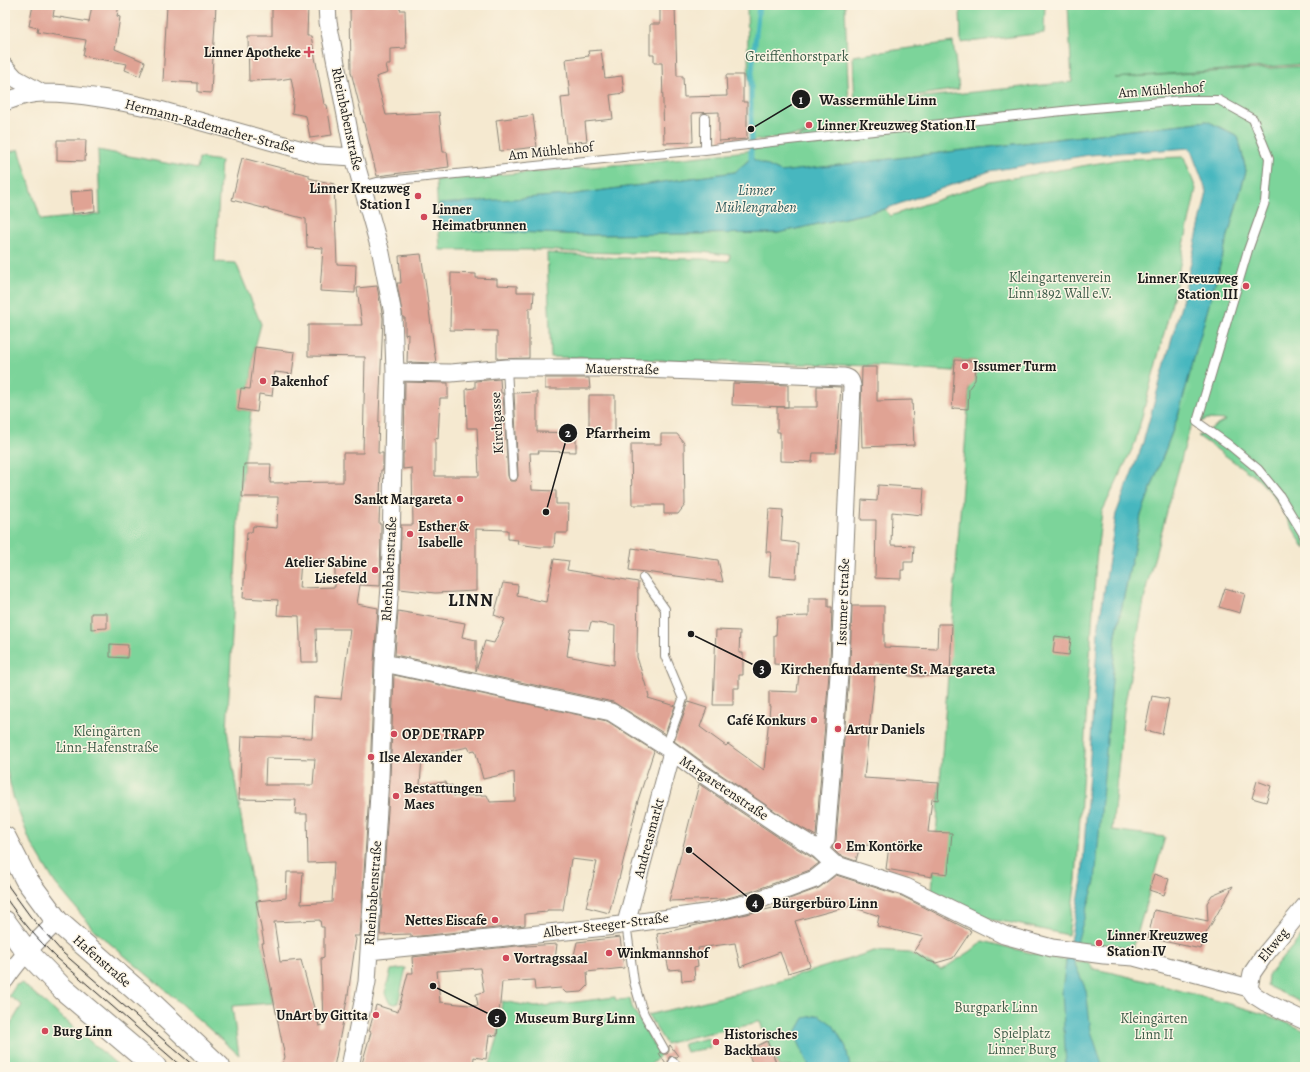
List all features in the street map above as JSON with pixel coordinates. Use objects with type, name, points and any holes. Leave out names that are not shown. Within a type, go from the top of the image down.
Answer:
[{"type":"main road","name":"Hafenstraße","points":[[5,838],[26,879],[57,921],[151,1003],[219,1067]]},
{"type":"main road","points":[[5,922],[27,952],[63,989],[154,1067]]},
{"type":"street","name":"Rheinbabenstraße","points":[[327,5],[328,22],[354,157],[380,253],[393,314],[395,372],[390,587],[384,663],[380,778],[369,952],[367,982],[350,1067]]},
{"type":"street","name":"Hermann-Rademacher-Straße","points":[[5,67],[15,78],[42,93]]},
{"type":"street","name":"Hermann-Rademacher-Straße","points":[[5,102],[19,96],[42,93],[82,96],[129,103],[156,109],[320,155],[354,157]]},
{"type":"street","name":"Mauerstraße","points":[[395,372],[451,373],[507,368],[617,368],[849,378]]},
{"type":"street","name":"Issumer Straße","points":[[819,850],[826,838],[840,662],[852,386],[849,378]]},
{"type":"street","name":"Margaretenstraße","points":[[384,663],[612,712],[669,749],[701,773],[783,828],[819,850],[834,864],[906,887],[1004,935],[1052,948],[1134,957],[1249,988]]},
{"type":"street","name":"Andreasmarkt","points":[[626,923],[669,749]]},
{"type":"street","name":"Albert-Steeger-Straße","points":[[369,952],[606,927],[712,912],[753,902],[815,879],[834,864]]},
{"type":"street","name":"Eltweg","points":[[1249,988],[1252,973],[1263,957],[1305,906]]},
{"type":"street","points":[[5,980],[27,952],[57,921]]},
{"type":"street","points":[[1249,988],[1254,995],[1265,1002],[1305,1021]]},
{"type":"lane","name":"Am Mühlenhof","points":[[362,186],[376,182],[408,178],[705,150],[1072,110],[1183,100],[1219,100],[1253,119],[1269,158],[1265,202],[1248,250],[1197,422],[1228,444],[1258,469],[1280,496],[1305,537]]},
{"type":"lane","points":[[705,118],[705,150]]},
{"type":"lane","name":"Kirchgasse","points":[[507,368],[513,476]]},
{"type":"lane","points":[[643,578],[665,609],[665,656],[683,699],[669,749]]},
{"type":"lane","points":[[626,923],[634,982],[644,1014],[663,1049]]},
{"type":"green space","points":[[747,5],[845,5],[849,108],[905,99],[1072,82],[1068,5],[1305,5],[1305,64],[1115,78],[1305,66],[1305,549],[1273,495],[1258,479],[1198,436],[1226,420],[1207,419],[1190,427],[1147,585],[1124,709],[1112,830],[1165,837],[1133,949],[1102,946],[1083,948],[1076,946],[1116,634],[1141,515],[1178,416],[1246,171],[1238,136],[1207,121],[781,172],[751,158],[735,172],[569,195],[439,205],[440,229],[590,235],[778,233],[885,209],[890,216],[990,182],[1122,159],[1184,157],[1196,189],[1171,307],[1135,443],[1102,512],[1096,561],[1076,880],[1068,935],[992,920],[932,890],[970,379],[975,379],[976,361],[955,360],[954,371],[877,366],[551,357],[547,253],[618,258],[702,259],[729,261],[730,255],[700,252],[618,253],[545,250],[440,250],[436,180],[638,163],[747,151],[814,133],[750,141]]},
{"type":"green space","points":[[960,5],[1045,5],[1044,33],[961,43]]},
{"type":"green space","points":[[953,42],[959,89],[855,105],[853,56]]},
{"type":"green space","name":"Kleingärten Linn-Hafenstraße","points":[[19,149],[41,220],[100,214],[98,150],[197,169],[199,158],[221,161],[215,262],[236,263],[261,324],[255,347],[250,389],[238,409],[251,411],[239,503],[227,730],[256,910],[273,1003],[232,1006],[239,1055],[95,931],[55,883],[30,841],[14,800],[5,763],[5,154]]},
{"type":"green space","points":[[1305,932],[1305,1004],[1267,986],[1268,975]]},
{"type":"green space","name":"Burgpark Linn","points":[[983,941],[1051,958],[1089,963],[1094,969],[1135,978],[1255,1011],[1293,1025],[1305,1031],[1305,1067],[779,1067],[760,1021],[756,1021],[753,1024],[691,1037],[666,1044],[648,1015],[758,988],[874,951],[910,953],[941,970],[971,951]]},
{"type":"green space","points":[[406,968],[398,1003],[395,1004],[389,1002],[385,993],[391,970]]},
{"type":"green space","points":[[22,983],[120,1067],[5,1067],[5,1034],[22,1005],[9,996],[16,985]]},
{"type":"green space","points":[[615,997],[616,1000],[630,999],[632,1007],[660,1056],[648,1067],[489,1067],[498,1037],[502,1001],[536,1007]]},
{"type":"green space","points":[[708,1038],[710,1048],[686,1052],[683,1044]]},
{"type":"water","name":"Linner Mühlengraben","points":[[1207,121],[1238,136],[1246,171],[1178,416],[1141,515],[1116,634],[1095,882],[1078,939],[1074,962],[1086,990],[1091,1031],[1103,1067],[1066,1067],[1062,990],[1066,961],[1082,881],[1098,631],[1116,514],[1142,446],[1181,306],[1207,192],[1190,148],[1089,155],[990,171],[885,209],[778,233],[590,235],[440,229],[439,204],[569,195],[735,172],[751,158],[781,172]]},
{"type":"water","points":[[819,1015],[833,1025],[846,1047],[850,1067],[809,1067],[795,1034],[804,1018]]},
{"type":"building","points":[[33,5],[55,5],[53,16],[89,22],[92,5],[119,5],[117,16],[120,17],[115,49],[145,62],[140,76],[125,70],[127,64],[83,56],[86,40],[37,32],[38,28],[29,26]]},
{"type":"building","points":[[167,5],[216,5],[211,93],[198,92],[198,83],[163,81]]},
{"type":"building","points":[[272,5],[308,5],[307,36],[311,36],[324,104],[327,105],[332,135],[310,138],[306,116],[292,113],[294,94],[291,78],[249,81],[248,36],[272,36]]},
{"type":"building","points":[[350,5],[400,5],[400,10],[405,10],[406,48],[390,49],[390,65],[386,65],[388,73],[376,77],[386,115],[439,112],[443,152],[447,152],[449,167],[377,176],[351,72]]},
{"type":"building","points":[[660,5],[675,5],[677,76],[683,76],[684,97],[727,96],[726,75],[743,75],[743,102],[747,102],[747,139],[719,141],[719,112],[692,113],[693,142],[664,143],[662,63],[654,63],[654,55],[650,55],[650,24],[660,24]]},
{"type":"building","points":[[601,50],[605,78],[622,76],[624,93],[610,95],[613,119],[585,122],[587,141],[566,143],[561,98],[570,97],[566,59],[589,56],[588,51]]},
{"type":"building","points":[[533,115],[537,147],[500,151],[496,120]]},
{"type":"building","points":[[57,140],[86,140],[85,161],[57,160]]},
{"type":"building","points":[[242,158],[309,175],[309,178],[334,184],[337,264],[356,265],[355,293],[320,291],[323,248],[307,247],[306,219],[232,200]]},
{"type":"building","points":[[94,190],[95,211],[72,214],[70,192]]},
{"type":"building","points":[[421,254],[436,363],[407,362],[408,334],[405,335],[405,318],[403,318],[397,283],[401,283],[399,256]]},
{"type":"building","points":[[451,273],[476,274],[476,278],[497,279],[497,285],[517,286],[517,292],[534,292],[533,308],[529,308],[529,358],[497,359],[497,331],[450,330]]},
{"type":"building","points":[[377,286],[383,318],[378,453],[383,453],[379,524],[381,524],[380,586],[360,585],[357,604],[378,608],[374,662],[370,778],[360,936],[354,936],[356,939],[348,995],[334,1067],[281,1067],[285,1057],[262,943],[264,943],[256,901],[286,898],[287,872],[303,872],[301,904],[332,902],[334,862],[308,863],[307,814],[295,814],[296,800],[239,799],[242,736],[312,738],[314,697],[341,699],[350,629],[316,629],[317,662],[301,662],[299,616],[277,615],[278,600],[243,598],[247,532],[252,532],[253,526],[277,528],[278,497],[242,497],[244,464],[271,464],[270,483],[343,482],[343,453],[363,453],[365,357],[308,356],[308,325],[362,325],[357,288]],"holes":[[[335,559],[335,587],[299,588],[301,560]],[[266,758],[315,759],[313,785],[265,785]],[[320,920],[321,927],[324,927],[324,957],[321,958],[323,1025],[319,1026],[301,960],[280,962],[274,922]]]},
{"type":"building","name":"Bakenhof","points":[[255,347],[295,352],[292,374],[275,372],[272,396],[259,394],[257,412],[238,409],[241,388],[250,389]]},
{"type":"building","points":[[955,360],[976,361],[975,380],[969,388],[968,409],[954,408],[952,410]]},
{"type":"building","points":[[862,367],[877,367],[877,401],[912,400],[914,445],[862,447]]},
{"type":"building","points":[[545,378],[589,378],[590,389],[545,389]]},
{"type":"building","points":[[500,379],[501,393],[503,393],[508,476],[510,481],[516,481],[518,476],[514,393],[537,392],[537,432],[576,433],[576,452],[538,451],[539,453],[530,453],[532,490],[556,491],[556,504],[569,504],[568,533],[555,533],[554,547],[540,547],[517,544],[518,540],[508,539],[508,530],[476,529],[476,591],[435,593],[400,589],[401,525],[413,525],[412,468],[403,469],[405,382],[448,383],[448,398],[440,398],[438,439],[435,438],[435,476],[479,476],[477,428],[467,428],[466,389],[475,388],[475,381]]},
{"type":"building","points":[[733,383],[788,385],[788,407],[732,405]]},
{"type":"building","points":[[817,386],[841,387],[836,453],[813,453],[812,462],[780,461],[780,432],[777,432],[777,407],[817,407]]},
{"type":"building","points":[[589,395],[615,395],[615,435],[589,435]]},
{"type":"building","points":[[661,434],[677,434],[684,443],[685,505],[678,514],[664,514],[664,505],[632,505],[631,444],[661,444]]},
{"type":"building","points":[[878,485],[924,488],[922,515],[892,512],[891,545],[914,546],[913,562],[904,562],[904,570],[901,570],[901,579],[875,578],[876,520],[861,520],[862,500],[877,501]]},
{"type":"building","points":[[769,509],[783,510],[781,541],[798,543],[796,578],[769,576],[771,552],[766,552]]},
{"type":"building","points":[[632,548],[718,560],[723,582],[629,570]]},
{"type":"building","points":[[554,559],[569,561],[567,570],[638,582],[637,657],[649,696],[648,698],[675,706],[665,734],[613,702],[395,655],[398,611],[465,623],[462,637],[476,640],[476,671],[485,641],[494,643],[505,619],[494,615],[503,583],[518,585],[517,596],[546,602]],"holes":[[[591,622],[615,626],[614,665],[567,656],[571,629],[589,630]]]},
{"type":"building","points":[[1225,588],[1245,594],[1240,613],[1219,607]]},
{"type":"building","points":[[809,598],[828,598],[828,607],[832,607],[830,661],[816,836],[788,820],[674,741],[688,702],[707,708],[700,727],[726,746],[728,744],[764,770],[770,706],[769,691],[797,692],[800,666],[774,664],[774,635],[776,635],[777,617],[809,616]]},
{"type":"building","points":[[852,606],[884,606],[884,647],[937,649],[938,624],[952,624],[950,676],[909,676],[894,666],[876,664],[864,778],[939,783],[938,800],[932,799],[928,832],[952,833],[948,874],[933,872],[932,877],[886,869],[889,846],[860,845],[856,861],[839,855],[832,848],[836,840],[850,663]]},
{"type":"building","points":[[91,613],[107,613],[107,628],[91,629]]},
{"type":"building","points":[[716,630],[740,631],[739,653],[743,653],[743,675],[739,675],[739,688],[733,688],[733,705],[713,705]]},
{"type":"building","points":[[1055,636],[1071,638],[1069,655],[1053,653]]},
{"type":"building","points":[[110,644],[128,645],[127,658],[110,657]]},
{"type":"building","points":[[394,675],[607,721],[654,751],[638,800],[619,879],[609,913],[586,907],[597,862],[571,859],[563,910],[547,910],[547,912],[525,914],[525,925],[411,937],[411,934],[380,935],[390,779]],"holes":[[[468,747],[470,751],[475,750],[483,779],[514,772],[515,801],[490,802],[487,795],[454,796],[452,785],[447,786],[446,782],[420,785],[422,757]]]},
{"type":"building","points":[[1152,696],[1169,699],[1162,734],[1145,730]]},
{"type":"building","points":[[1257,781],[1271,786],[1266,802],[1252,798]]},
{"type":"building","points":[[699,784],[819,863],[810,870],[750,892],[724,899],[669,901]]},
{"type":"building","points":[[1154,874],[1169,879],[1164,895],[1149,890]]},
{"type":"building","points":[[836,875],[902,896],[971,931],[953,958],[936,963],[928,961],[914,951],[923,937],[877,926],[879,916],[850,906],[795,921],[810,966],[788,973],[780,952],[740,967],[735,943],[698,948],[699,953],[696,953],[698,966],[694,967],[695,980],[682,981],[681,969],[669,970],[666,956],[661,957],[657,934],[782,906],[781,902],[819,888]]},
{"type":"building","points":[[1233,886],[1204,937],[1201,949],[1148,938],[1154,910],[1208,921],[1207,903],[1212,895]]},
{"type":"building","points":[[620,937],[624,968],[587,972],[588,986],[582,992],[566,993],[561,988],[535,990],[534,980],[502,982],[497,1036],[489,1035],[486,1059],[474,1057],[473,1067],[361,1067],[371,1032],[369,1031],[376,1005],[398,1012],[408,973],[413,973],[412,957],[526,945],[557,944],[555,960],[572,964],[577,942]],"holes":[[[480,968],[484,992],[476,994],[478,1006],[440,1002],[437,971]]]},
{"type":"building","points":[[767,1041],[778,1067],[754,1067],[747,1051]]},
{"type":"building","points":[[670,1045],[678,1056],[669,1057],[669,1065],[667,1066],[659,1053],[667,1054]]},
{"type":"waterway","points":[[751,158],[751,82],[759,5]]},
{"type":"tram line","points":[[5,880],[30,916],[63,953],[195,1067]]},
{"type":"tram line","points":[[5,897],[17,914],[57,958],[182,1067]]},
{"type":"place","name":"Linner Apotheke","points":[[309,52]]},
{"type":"place","name":"Linner Kreuzweg Station II","points":[[809,125]]},
{"type":"place","name":"Wassermühle Linn","points":[[751,129]]},
{"type":"place","name":"Linner Kreuzweg Station I","points":[[418,196]]},
{"type":"place","name":"Linner Heimatbrunnen","points":[[424,217]]},
{"type":"place","name":"Linner Kreuzweg Station III","points":[[1246,286]]},
{"type":"place","name":"Issumer Turm","points":[[965,366]]},
{"type":"place","name":"Bakenhof","points":[[263,381]]},
{"type":"place","name":"Sankt Margareta","points":[[460,499]]},
{"type":"place","name":"Pfarrheim","points":[[546,512]]},
{"type":"place","name":"Esther & Isabelle","points":[[410,534]]},
{"type":"place","name":"Atelier Sabine Liesefeld","points":[[375,570]]},
{"type":"place","name":"Kirchenfundamente St. Margareta","points":[[691,634]]},
{"type":"place","name":"Café Konkurs","points":[[814,720]]},
{"type":"place","name":"Artur Daniels","points":[[838,729]]},
{"type":"place","name":"OP DE TRAPP","points":[[394,734]]},
{"type":"place","name":"Ilse Alexander","points":[[371,757]]},
{"type":"place","name":"Bestattungen Maes","points":[[396,796]]},
{"type":"place","name":"Em Kontörke","points":[[838,846]]},
{"type":"place","name":"Bürgerbüro Linn","points":[[689,850]]},
{"type":"place","name":"Nettes Eiscafe","points":[[495,920]]},
{"type":"place","name":"Linner Kreuzweg Station IV","points":[[1099,943]]},
{"type":"place","name":"Winkmannshof","points":[[609,953]]},
{"type":"place","name":"Vortragssaal","points":[[506,958]]},
{"type":"place","name":"Museum Burg Linn","points":[[433,986]]},
{"type":"place","name":"UnArt by Gittita","points":[[376,1015]]},
{"type":"place","name":"Burg Linn","points":[[45,1031]]},
{"type":"place","name":"Historisches Backhaus","points":[[716,1042]]},
{"type":"district","name":"LINN","points":[[471,600]]},
{"type":"park label","name":"Greiffenhorstpark","points":[[797,56]]},
{"type":"park label","name":"Kleingartenverein Linn 1892 Wall e.V.","points":[[1060,286]]},
{"type":"park label","name":"Kleingärten Linn II","points":[[1154,1026]]},
{"type":"park label","name":"Spielplatz Linner Burg","points":[[1022,1042]]}]
